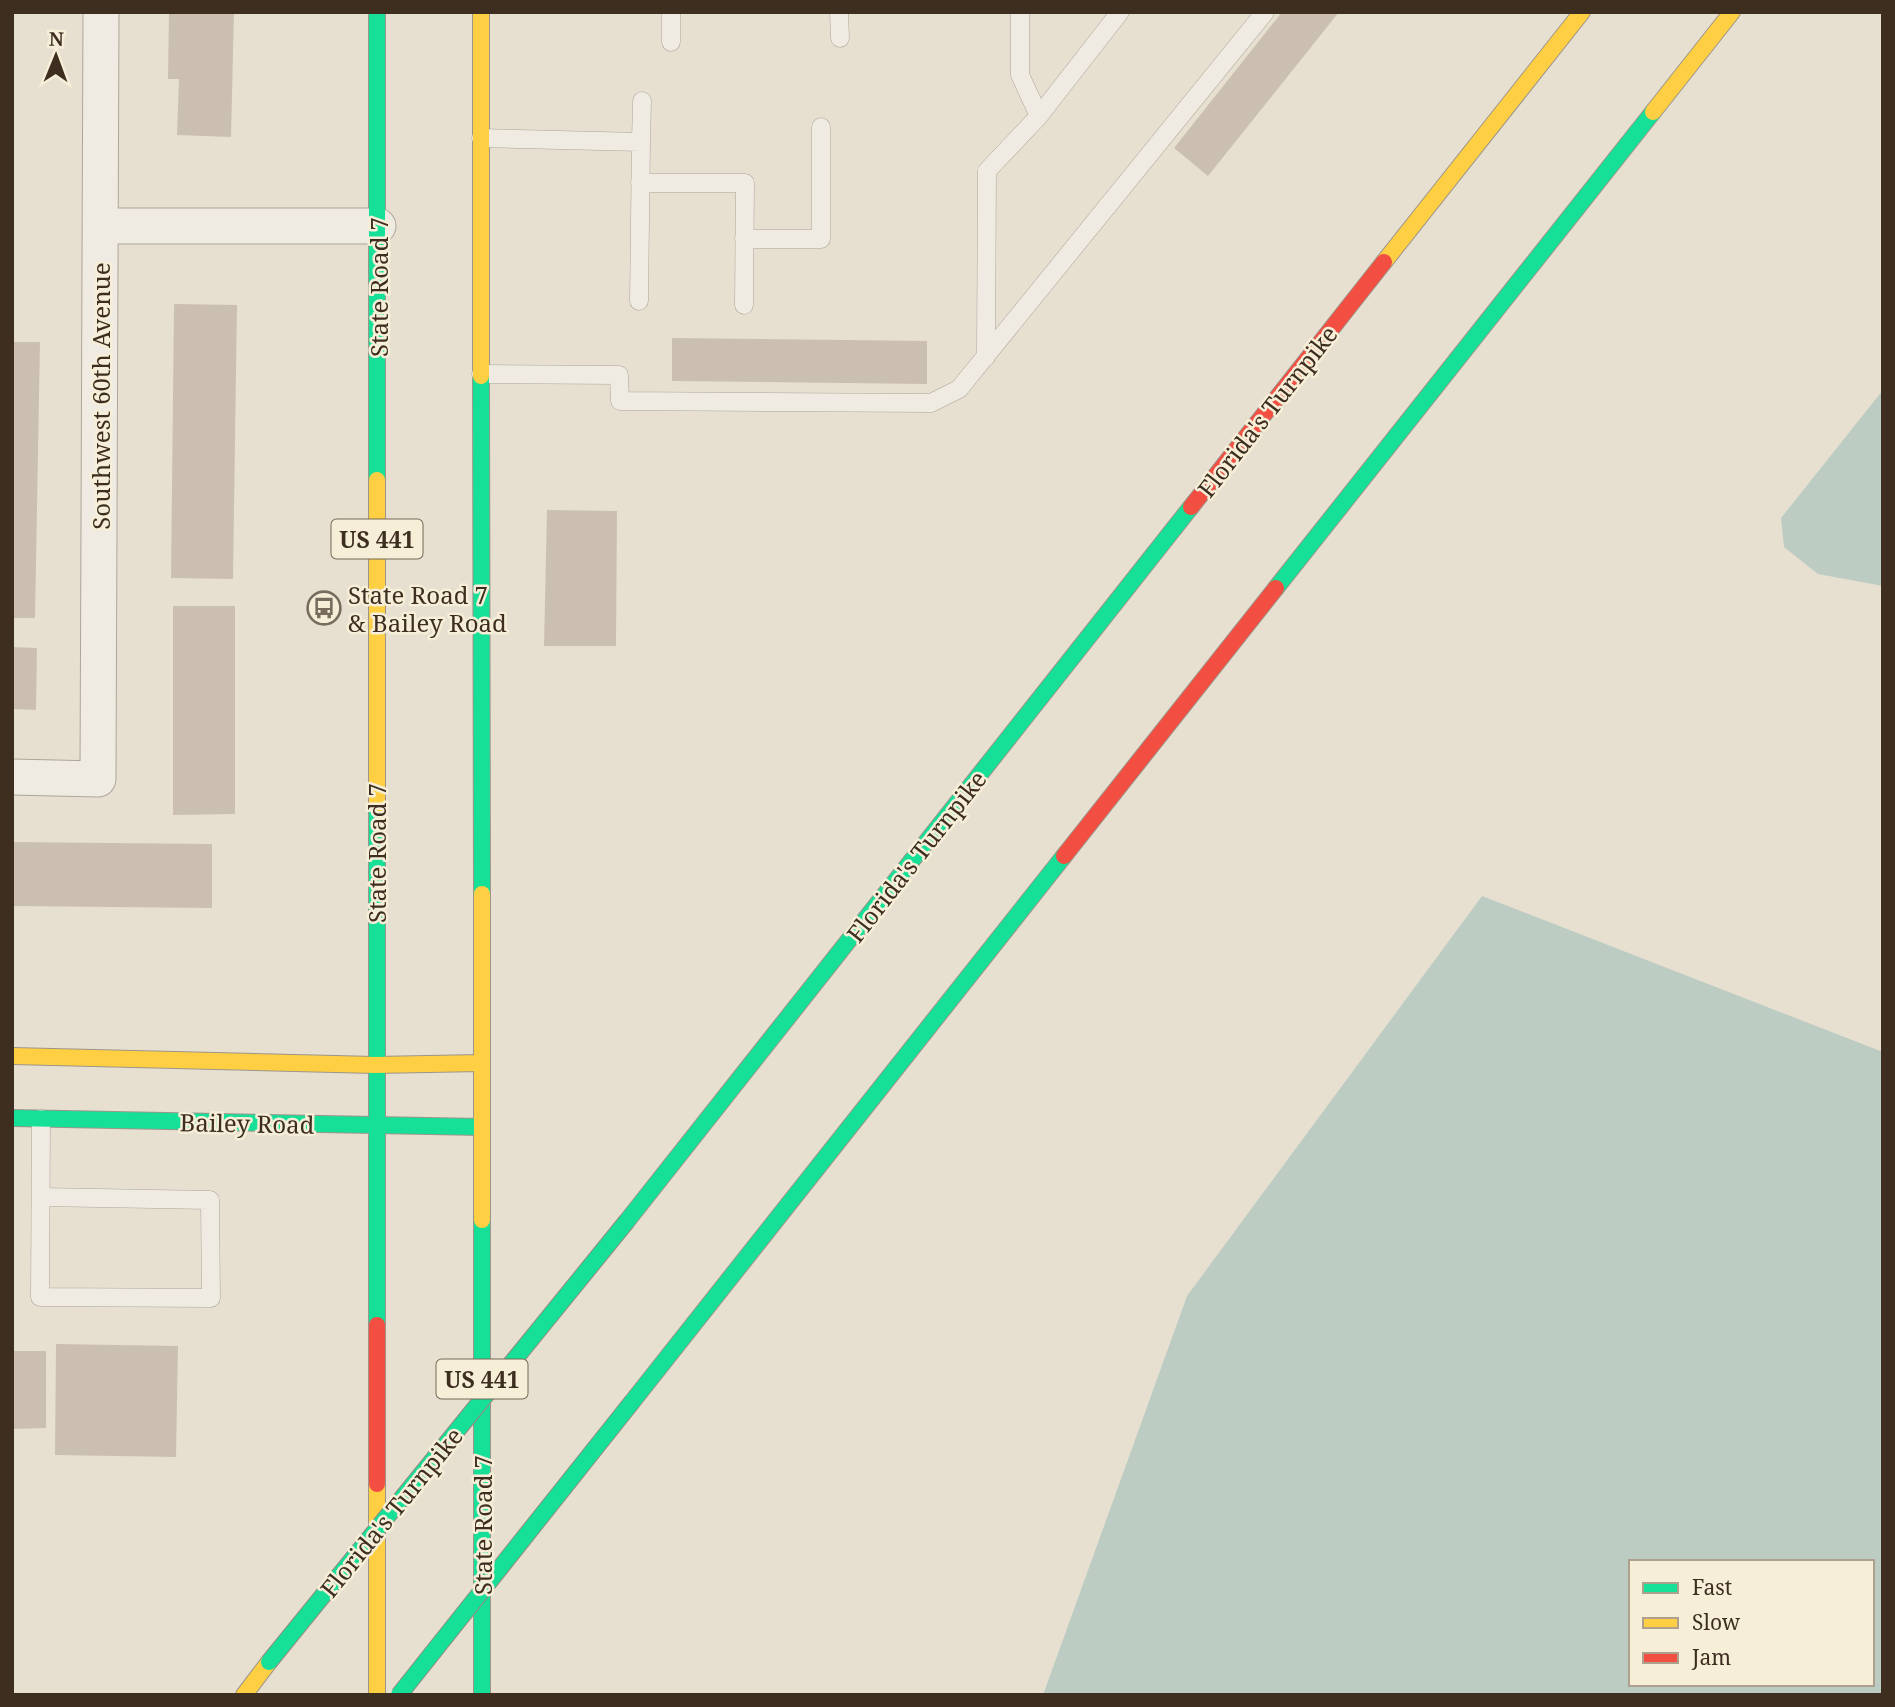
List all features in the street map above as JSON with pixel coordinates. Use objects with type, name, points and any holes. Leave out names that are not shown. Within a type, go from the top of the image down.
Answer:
[{"type":"main road","name":"State Road 7","points":[[377,12],[377,1695]]},
{"type":"main road","name":"State Road 7","points":[[481,12],[482,1695]]},
{"type":"main road","name":"Florida's Turnpike","points":[[244,1695],[627,1221],[1582,12]]},
{"type":"main road","points":[[399,1695],[1732,12]]},
{"type":"main road","points":[[12,1056],[375,1065],[481,1063]]},
{"type":"main road","name":"Bailey Road","points":[[12,1118],[482,1127]]},
{"type":"street","name":"Southwest 60th Avenue","points":[[12,778],[99,779],[102,12]]},
{"type":"street","points":[[101,226],[378,226]]},
{"type":"lane","points":[[671,12],[671,42]]},
{"type":"lane","points":[[839,12],[840,38]]},
{"type":"lane","points":[[1020,12],[1020,75],[1040,117]]},
{"type":"lane","points":[[986,357],[987,171],[1040,117],[1120,12]]},
{"type":"lane","points":[[481,374],[619,375],[620,401],[930,403],[959,390],[1265,12]]},
{"type":"lane","points":[[639,301],[642,101]]},
{"type":"lane","points":[[744,239],[821,239],[821,127]]},
{"type":"lane","points":[[481,138],[641,142]]},
{"type":"lane","points":[[640,183],[745,183],[744,305]]},
{"type":"lane","points":[[40,1197],[210,1200],[211,1298],[40,1297],[40,1197],[41,1119]]},
{"type":"shaded area","points":[[1883,390],[1883,586],[1818,574],[1784,547],[1781,518]]},
{"type":"shaded area","points":[[1482,896],[1883,1052],[1883,1695],[1043,1695],[1187,1296]]},
{"type":"building","points":[[169,12],[234,12],[231,137],[177,135],[179,79],[168,79]]},
{"type":"building","points":[[1282,12],[1339,12],[1208,176],[1174,148]]},
{"type":"building","points":[[174,304],[237,305],[233,579],[171,578]]},
{"type":"building","points":[[672,338],[927,341],[927,384],[672,381]]},
{"type":"building","points":[[12,342],[40,342],[35,618],[12,618]]},
{"type":"building","points":[[547,510],[617,511],[616,646],[544,646]]},
{"type":"building","points":[[173,606],[235,606],[235,814],[173,815]]},
{"type":"building","points":[[12,647],[37,648],[36,710],[12,709]]},
{"type":"building","points":[[12,842],[212,844],[212,908],[12,906]]},
{"type":"building","points":[[56,1344],[178,1346],[176,1457],[55,1455]]},
{"type":"building","points":[[12,1351],[46,1351],[46,1428],[12,1429]]},
{"type":"traffic: fast","points":[[377,12],[377,480]]},
{"type":"traffic: fast","points":[[1276,588],[1653,112]]},
{"type":"traffic: fast","points":[[481,376],[482,894]]},
{"type":"traffic: fast","points":[[627,1221],[1191,507]]},
{"type":"traffic: fast","points":[[377,806],[377,1325]]},
{"type":"traffic: fast","points":[[632,1402],[1064,856]]},
{"type":"traffic: fast","points":[[12,1118],[482,1127]]},
{"type":"traffic: fast","points":[[482,1220],[482,1695]]},
{"type":"traffic: fast","points":[[269,1662],[627,1221]]},
{"type":"traffic: fast","points":[[399,1695],[632,1402]]},
{"type":"traffic: slow","points":[[481,12],[481,376]]},
{"type":"traffic: slow","points":[[1384,262],[1582,12]]},
{"type":"traffic: slow","points":[[1653,112],[1732,12]]},
{"type":"traffic: slow","points":[[377,480],[377,806]]},
{"type":"traffic: slow","points":[[482,894],[482,1220]]},
{"type":"traffic: slow","points":[[12,1056],[375,1065],[481,1063]]},
{"type":"traffic: slow","points":[[377,1484],[377,1695]]},
{"type":"traffic: slow","points":[[244,1695],[269,1662]]},
{"type":"traffic: jam","points":[[1191,507],[1384,262]]},
{"type":"traffic: jam","points":[[1064,856],[1276,588]]},
{"type":"traffic: jam","points":[[377,1325],[377,1484]]},
{"type":"place","name":"State Road 7 & Bailey Road","points":[[324,608]]}]
